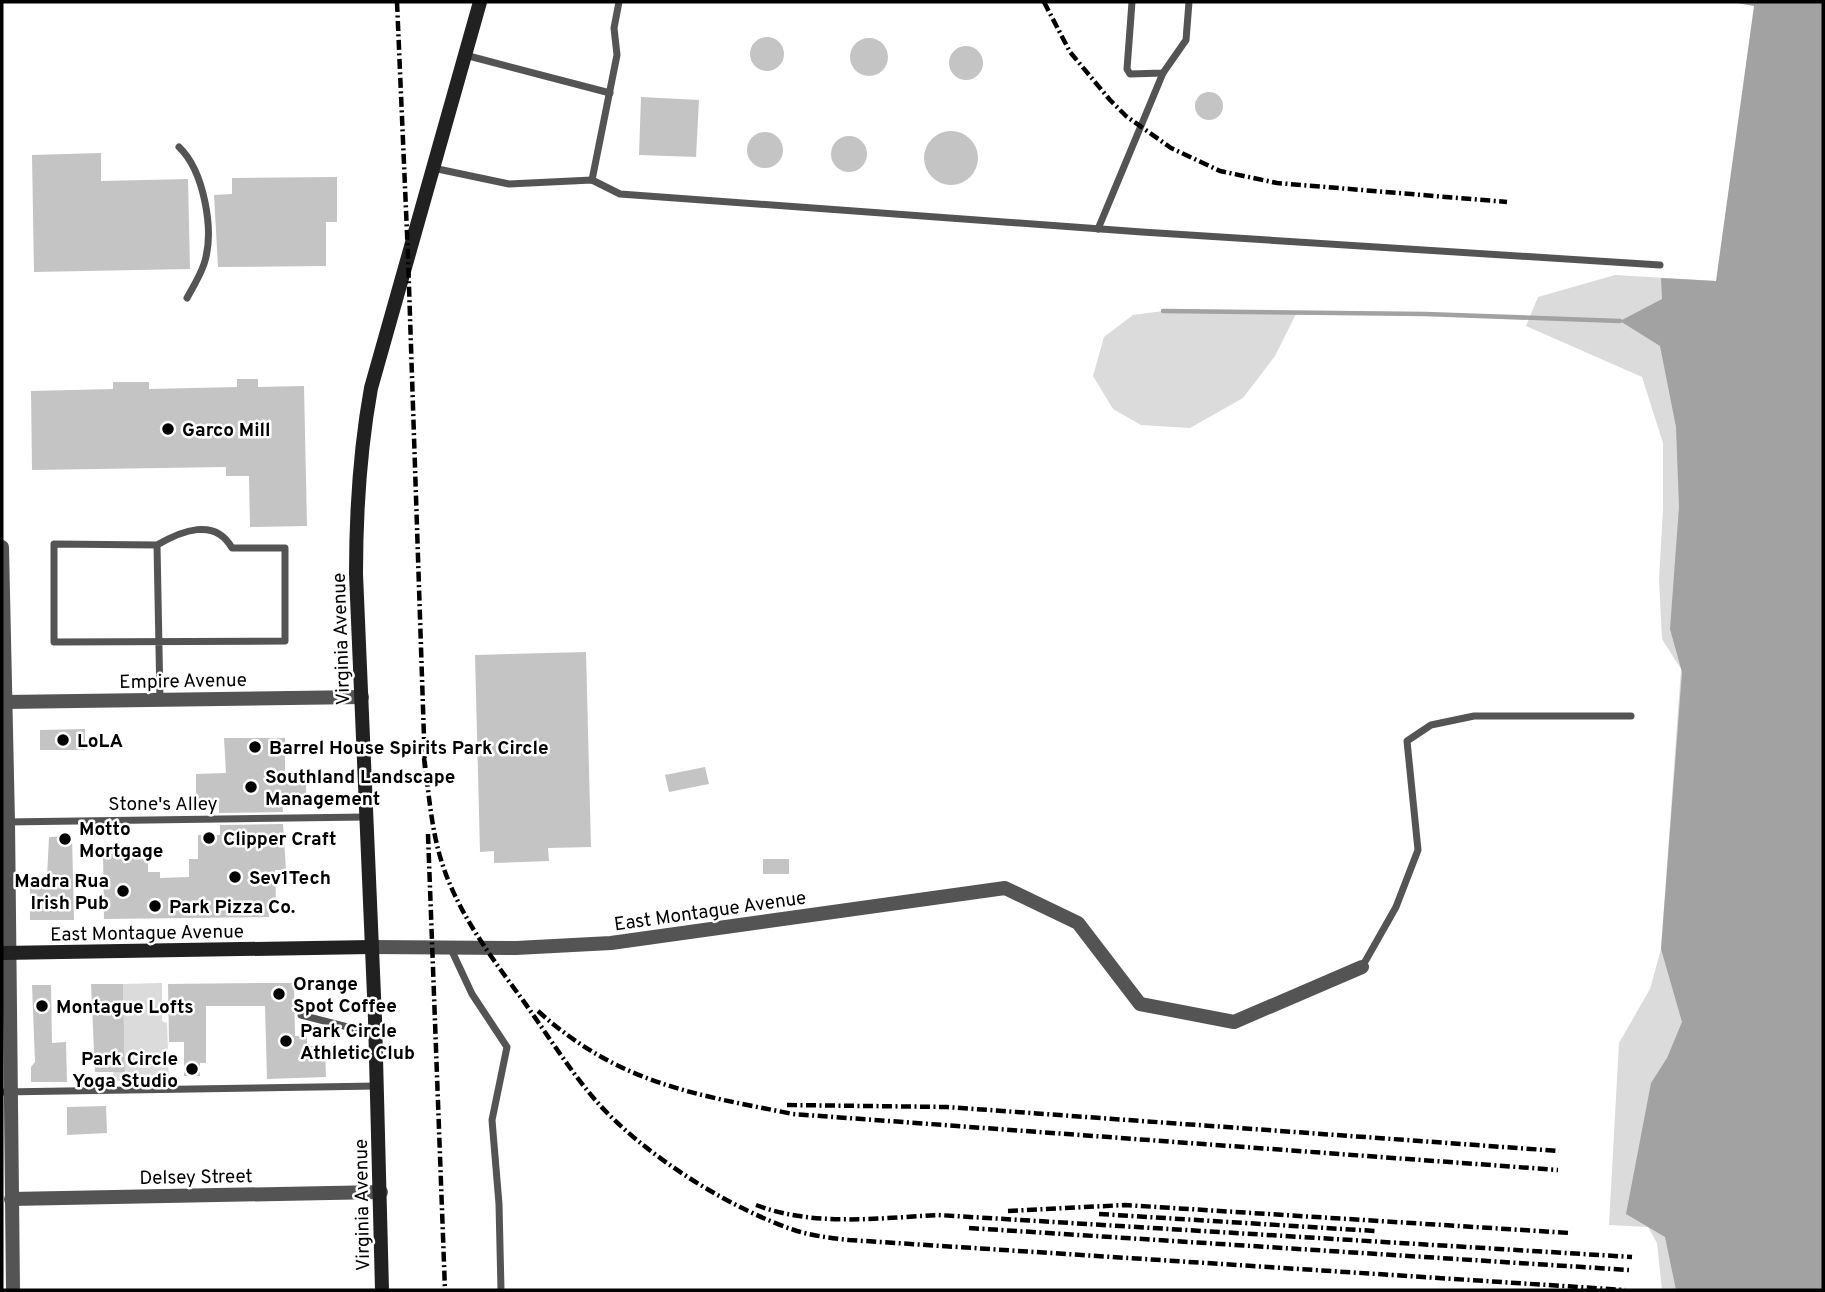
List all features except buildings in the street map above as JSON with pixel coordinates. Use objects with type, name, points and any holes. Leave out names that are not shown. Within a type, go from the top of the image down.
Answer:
[{"type":"main road","name":"Virginia Avenue","points":[[382,1290],[376,1035],[356,538],[364,427],[371,388],[480,2]]},
{"type":"main road","name":"East Montague Avenue","points":[[5,953],[372,947]]},
{"type":"street","points":[[2,547],[6,1092],[13,1290]]},
{"type":"street","name":"Empire Avenue","points":[[5,702],[362,697]]},
{"type":"street","name":"East Montague Avenue","points":[[372,947],[516,947],[611,943],[1005,888],[1078,923],[1140,1004],[1234,1021],[1362,967]]},
{"type":"street","name":"Delsey Street","points":[[11,1199],[381,1192]]},
{"type":"lane","points":[[592,180],[617,55],[614,28],[619,2]]},
{"type":"lane","points":[[1132,2],[1127,69],[1130,74],[1163,72]]},
{"type":"lane","points":[[1098,229],[1163,72],[1186,40],[1189,2]]},
{"type":"lane","points":[[465,55],[610,93]]},
{"type":"lane","points":[[178,146],[201,186],[207,221],[208,247],[205,263],[187,298]]},
{"type":"lane","points":[[432,168],[509,184],[592,180],[620,194],[1098,229],[1660,265]]},
{"type":"lane","points":[[196,530],[212,530],[226,537],[232,548],[285,548],[285,641],[158,642],[54,642],[54,544],[157,545],[172,536],[196,530]]},
{"type":"lane","points":[[157,545],[160,699]]},
{"type":"lane","points":[[1362,967],[1396,907],[1418,850],[1407,741],[1431,725],[1474,716],[1631,716]]},
{"type":"lane","name":"Stone's Alley","points":[[5,822],[366,817]]},
{"type":"lane","points":[[450,947],[472,994],[507,1047],[492,1120],[499,1204],[501,1290]]},
{"type":"lane","points":[[300,1015],[376,1035]]},
{"type":"lane","points":[[6,1092],[377,1086]]},
{"type":"shaded area","points":[[1731,2],[1823,2],[1823,1290],[1676,1290],[1665,1237],[1626,1214],[1651,1083],[1667,1058],[1682,1022],[1661,949],[1682,672],[1670,629],[1679,507],[1676,427],[1660,346],[1620,321],[1662,299],[1661,278],[1716,281],[1754,6]]},
{"type":"shaded area","points":[[1615,275],[1716,281],[1686,1290],[1662,1290],[1657,1243],[1648,1227],[1609,1225],[1619,1043],[1650,989],[1661,949],[1681,669],[1662,639],[1659,579],[1663,443],[1642,377],[1526,326],[1538,297]]},
{"type":"shaded area","points":[[1163,311],[1297,312],[1275,356],[1243,398],[1190,428],[1141,425],[1113,409],[1093,376],[1104,337],[1133,315]]},
{"type":"shaded area","points":[[162,983],[162,1021],[167,1023],[169,1080],[114,1081],[113,1072],[125,1072],[123,984]]},
{"type":"waterway","points":[[1163,311],[1425,314],[1620,321]]},
{"type":"railway","points":[[397,2],[425,768]]},
{"type":"railway","points":[[1044,2],[1070,52],[1126,116],[1171,148],[1220,171],[1277,183],[1507,202]]},
{"type":"railway","points":[[424,758],[435,837],[457,899],[487,951],[577,1078],[616,1122],[663,1160],[717,1194],[771,1221],[803,1233],[849,1240],[1625,1290]]},
{"type":"railway","points":[[428,834],[445,1290]]},
{"type":"railway","points":[[538,1011],[597,1055],[627,1070],[689,1092],[793,1114],[1558,1170]]},
{"type":"railway","points":[[787,1105],[947,1107],[1559,1151]]},
{"type":"railway","points":[[756,1205],[778,1212],[823,1219],[938,1215],[1632,1257]]},
{"type":"railway","points":[[1008,1211],[1125,1205],[1570,1233]]},
{"type":"railway","points":[[1099,1214],[1375,1231]]},
{"type":"railway","points":[[969,1228],[1629,1270]]},
{"type":"place","name":"Garco Mill","points":[[168,429]]},
{"type":"place","name":"LoLA","points":[[63,740]]},
{"type":"place","name":"Barrel House Spirits Park Circle","points":[[255,747]]},
{"type":"place","name":"Southland Landscape Management","points":[[251,787]]},
{"type":"place","name":"Clipper Craft","points":[[209,838]]},
{"type":"place","name":"Motto Mortgage","points":[[65,839]]},
{"type":"place","name":"Sev1Tech","points":[[235,877]]},
{"type":"place","name":"Madra Rua Irish Pub","points":[[123,891]]},
{"type":"place","name":"Park Pizza Co.","points":[[155,906]]},
{"type":"place","name":"Orange Spot Coffee","points":[[279,994]]},
{"type":"place","name":"Montague Lofts","points":[[42,1006]]},
{"type":"place","name":"Park Circle Athletic Club","points":[[286,1041]]},
{"type":"place","name":"Park Circle Yoga Studio","points":[[192,1069]]}]
